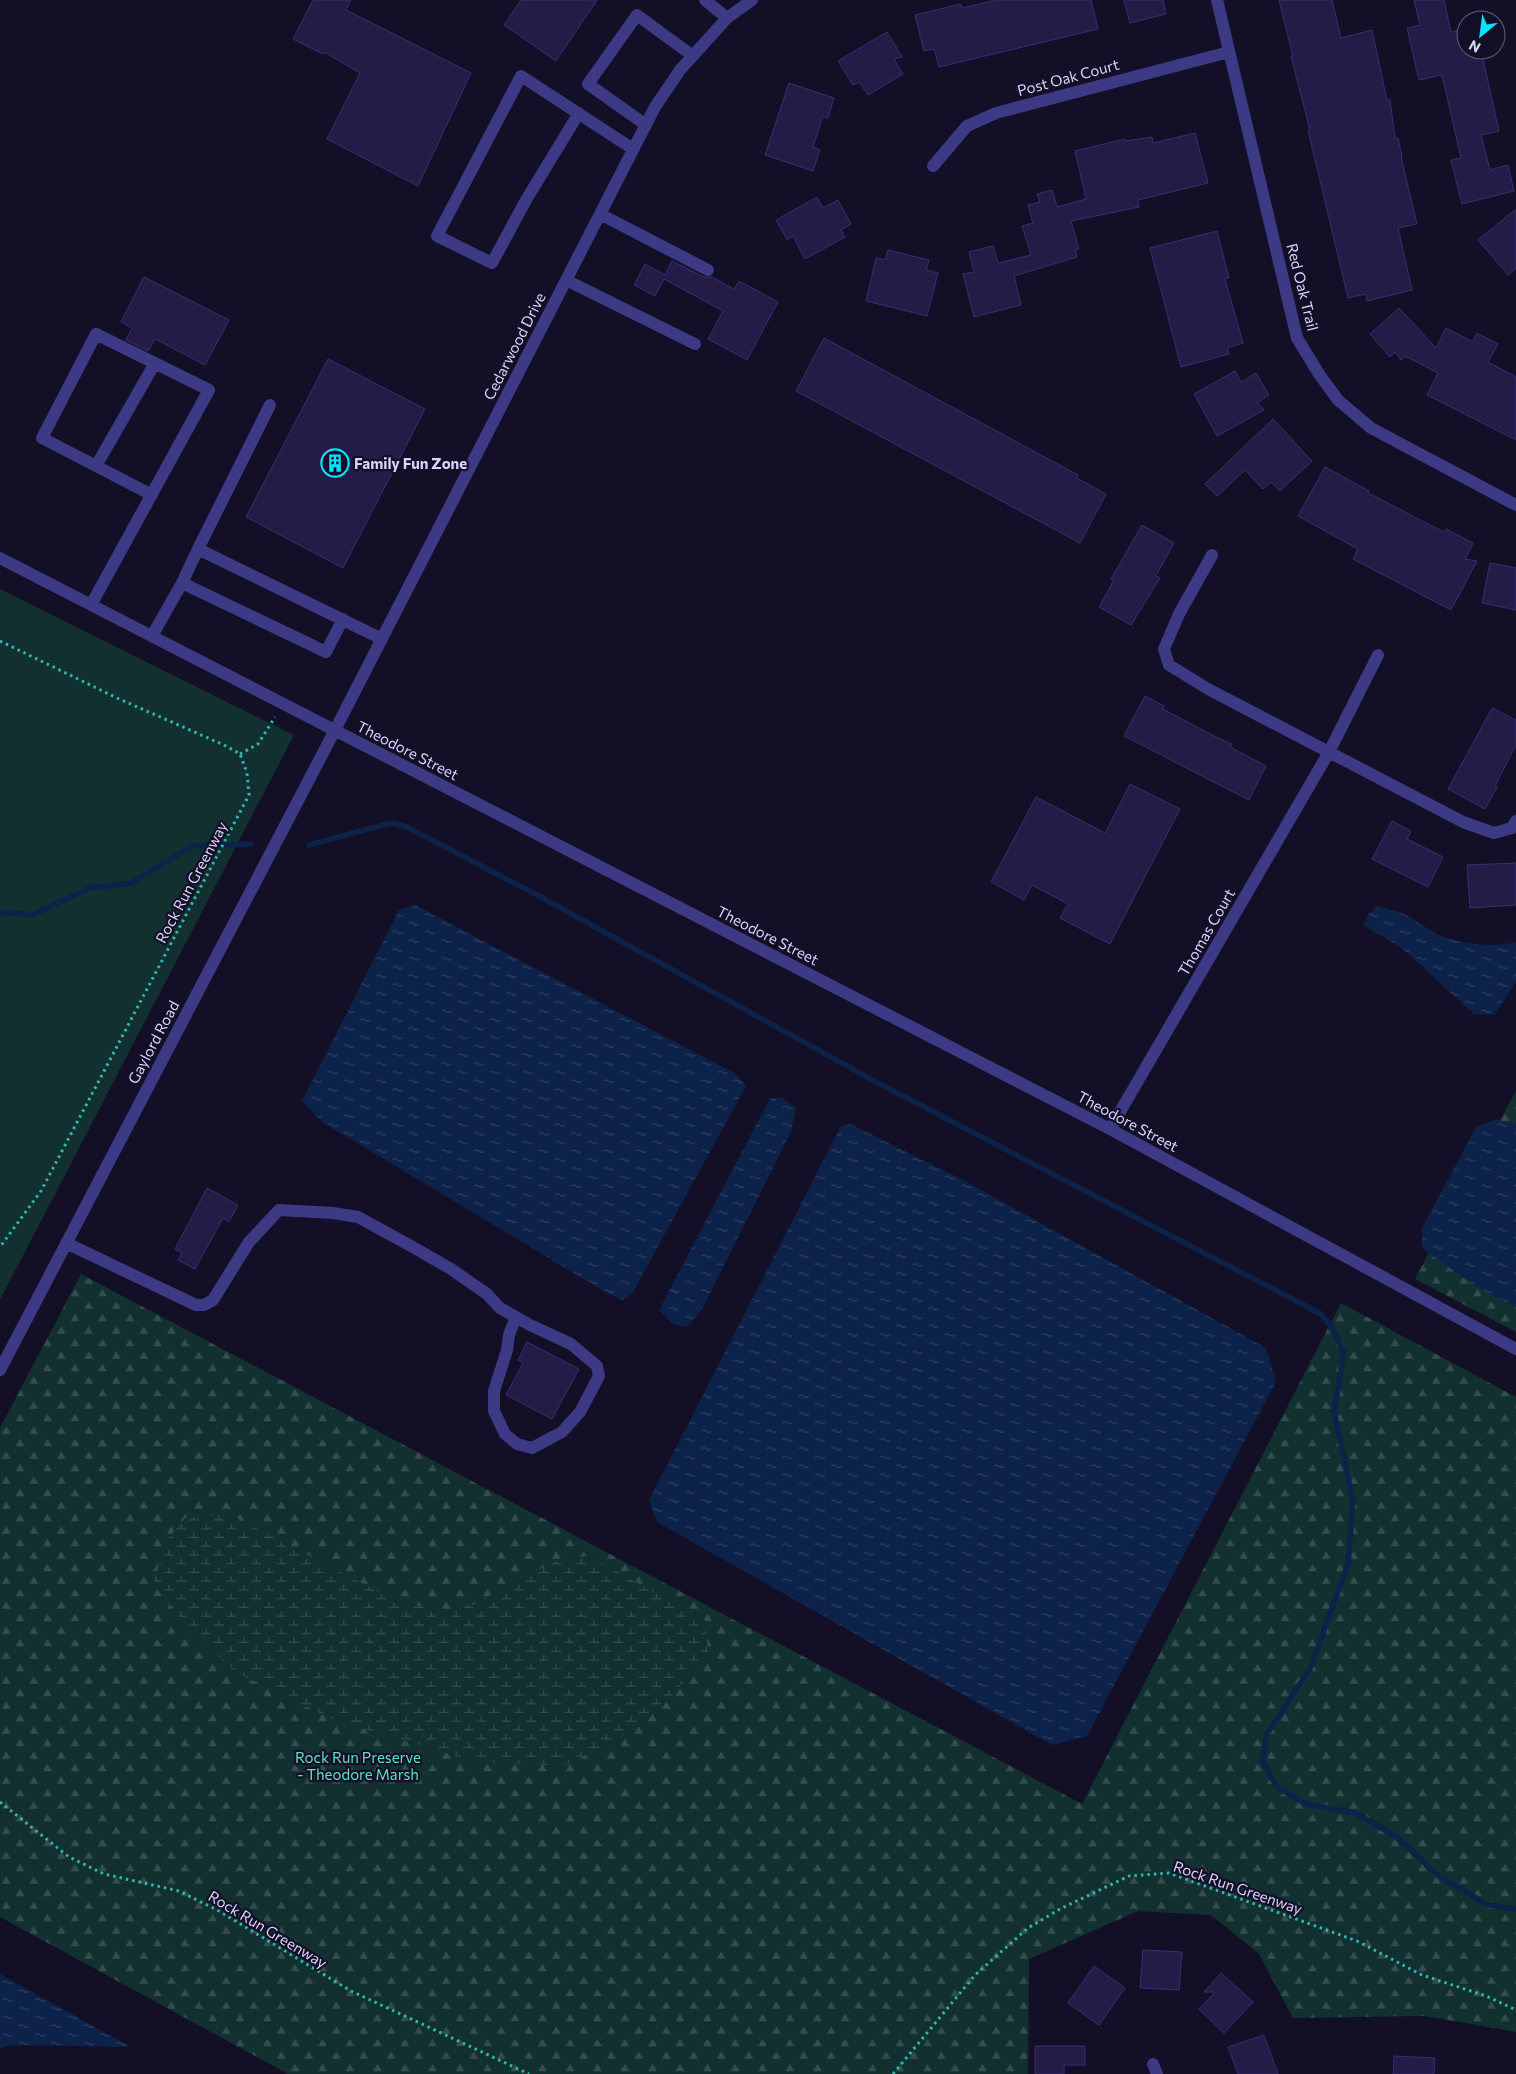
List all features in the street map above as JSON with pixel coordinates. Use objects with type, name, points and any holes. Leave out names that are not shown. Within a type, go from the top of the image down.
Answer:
[{"type":"street","points":[[705,0],[727,18]]},
{"type":"street","name":"Cedarwood Drive","points":[[335,730],[655,107],[693,56],[727,18],[752,0]]},
{"type":"street","name":"Red Oak Trail","points":[[1217,0],[1298,338],[1319,374],[1338,400],[1371,428],[1516,505]]},
{"type":"street","points":[[646,125],[588,84],[637,15],[693,56]]},
{"type":"street","name":"Post Oak Court","points":[[933,166],[967,126],[996,113],[1229,52]]},
{"type":"street","points":[[579,113],[526,200],[492,263],[437,236],[522,76],[579,113],[633,149]]},
{"type":"street","points":[[600,214],[708,270]]},
{"type":"street","points":[[566,280],[695,344]]},
{"type":"street","points":[[91,605],[152,495],[209,390],[96,334],[42,438],[152,495]]},
{"type":"street","points":[[96,466],[154,363]]},
{"type":"street","points":[[152,636],[182,583],[270,405]]},
{"type":"street","points":[[198,548],[382,638]]},
{"type":"street","points":[[1212,555],[1179,614],[1164,649],[1169,665],[1208,689],[1471,825],[1494,834],[1512,828],[1516,821]]},
{"type":"street","name":"Theodore Street","points":[[0,558],[1110,1129],[1516,1349]]},
{"type":"street","points":[[182,583],[326,652],[342,619]]},
{"type":"street","name":"Thomas Court","points":[[1110,1129],[1329,752],[1378,655]]},
{"type":"street","name":"Gaylord Road","points":[[0,1370],[335,730]]},
{"type":"street","points":[[66,1243],[196,1306],[204,1305],[213,1300],[249,1242],[279,1210],[333,1213],[358,1217],[412,1246],[487,1294],[500,1308],[576,1348],[597,1366],[600,1376],[580,1412],[562,1432],[532,1448],[517,1444],[505,1434],[494,1411],[494,1391],[507,1350],[509,1335],[516,1317]]},
{"type":"path","points":[[0,641],[117,698],[224,744],[240,754],[258,744],[282,703]]},
{"type":"path","name":"Rock Run Greenway","points":[[0,1247],[42,1192],[249,795],[247,772],[240,754]]},
{"type":"path","name":"Rock Run Greenway","points":[[0,1802],[69,1857],[104,1874],[178,1891],[218,1911],[351,1992],[529,2074]]},
{"type":"path","name":"Rock Run Greenway","points":[[892,2074],[974,1975],[1028,1928],[1060,1909],[1129,1876],[1169,1873],[1357,1941],[1422,1975],[1486,1996],[1516,2010]]},
{"type":"green space","points":[[0,589],[294,735],[0,1300]]},
{"type":"green space","points":[[1516,1090],[1516,1332],[1415,1279]]},
{"type":"green space","name":"Rock Run Preserve - Theodore Marsh","points":[[81,1274],[1082,1804],[1341,1303],[1516,1397],[1516,2032],[1425,2016],[1293,2018],[1259,1954],[1211,1915],[1138,1911],[1029,1959],[1028,2074],[288,2074],[0,1917],[0,1428]]},
{"type":"green space","points":[[229,1514],[391,1598],[440,1611],[475,1604],[528,1574],[564,1558],[589,1556],[705,1620],[708,1652],[670,1698],[618,1742],[563,1766],[476,1762],[334,1720],[237,1673],[187,1630],[154,1581],[166,1541],[185,1518]]},
{"type":"water","points":[[415,905],[736,1074],[746,1086],[632,1294],[622,1300],[607,1293],[322,1122],[302,1101],[399,910]]},
{"type":"water","points":[[1377,906],[1406,915],[1447,938],[1491,945],[1516,942],[1516,982],[1494,1015],[1474,1014],[1403,949],[1363,925],[1369,914]]},
{"type":"water","points":[[770,1098],[782,1098],[796,1109],[791,1132],[701,1311],[687,1327],[673,1324],[659,1310]]},
{"type":"water","points":[[1494,1120],[1516,1123],[1516,1307],[1473,1285],[1422,1248],[1422,1228],[1476,1127]]},
{"type":"water","points":[[850,1124],[961,1179],[1266,1348],[1276,1382],[1087,1736],[1052,1745],[657,1522],[649,1500],[841,1126]]},
{"type":"water","points":[[0,1974],[131,2047],[11,2045],[0,2048]]},
{"type":"building","points":[[313,0],[351,0],[346,10],[471,73],[418,186],[327,139],[360,73],[324,52],[323,54],[293,39]]},
{"type":"building","points":[[521,0],[597,0],[556,61],[504,25]]},
{"type":"building","points":[[996,0],[1091,0],[1098,29],[939,67],[934,49],[924,51],[915,15],[961,4],[962,8]]},
{"type":"building","points":[[1124,0],[1163,0],[1166,14],[1130,23]]},
{"type":"building","points":[[1279,0],[1332,0],[1341,38],[1372,30],[1387,100],[1390,100],[1395,138],[1398,138],[1417,224],[1398,228],[1412,290],[1367,301],[1366,294],[1348,298]]},
{"type":"building","points":[[1414,0],[1444,0],[1451,32],[1456,31],[1456,60],[1483,60],[1499,131],[1481,135],[1490,170],[1508,165],[1514,191],[1462,204],[1451,160],[1461,158],[1442,75],[1419,80],[1407,28],[1420,25]]},
{"type":"building","points":[[887,32],[902,57],[894,59],[903,74],[868,95],[859,82],[853,85],[838,61]]},
{"type":"building","points":[[789,83],[834,98],[828,118],[823,116],[813,147],[820,150],[813,171],[765,155]]},
{"type":"building","points":[[1195,133],[1208,183],[1138,200],[1139,207],[1071,221],[1079,249],[1075,250],[1077,257],[1014,276],[1021,305],[974,317],[963,274],[974,272],[969,252],[993,246],[998,263],[1031,255],[1022,226],[1033,223],[1028,205],[1040,202],[1037,194],[1052,190],[1057,207],[1086,199],[1075,151],[1125,139],[1125,141],[1152,137],[1153,143]]},
{"type":"building","points":[[817,197],[823,208],[838,200],[851,224],[841,230],[845,237],[805,259],[793,236],[787,240],[776,220]]},
{"type":"building","points":[[1516,209],[1516,268],[1508,275],[1478,240]]},
{"type":"building","points":[[1217,231],[1229,278],[1225,279],[1243,343],[1227,348],[1229,354],[1181,367],[1150,248]]},
{"type":"building","points":[[888,250],[929,260],[926,270],[938,273],[927,316],[866,301],[876,258],[885,260]]},
{"type":"building","points":[[672,261],[704,277],[712,277],[734,289],[739,281],[778,302],[747,360],[708,339],[723,311],[664,279],[655,296],[634,285],[645,264],[665,275]]},
{"type":"building","points":[[144,277],[229,320],[205,365],[155,339],[148,351],[126,340],[132,328],[121,322]]},
{"type":"building","points":[[1399,308],[1436,348],[1446,328],[1473,342],[1477,333],[1498,344],[1488,362],[1516,377],[1516,440],[1427,395],[1438,373],[1405,356],[1401,360],[1395,352],[1390,357],[1370,334]]},
{"type":"building","points":[[824,338],[1078,475],[1077,478],[1106,494],[1080,543],[796,391]]},
{"type":"building","name":"Family Fun Zone","points":[[328,359],[425,409],[343,568],[246,517]]},
{"type":"building","points":[[1235,371],[1241,382],[1256,373],[1269,395],[1257,403],[1264,410],[1217,436],[1194,394]]},
{"type":"building","points":[[1273,419],[1312,461],[1280,491],[1271,482],[1263,489],[1245,470],[1217,496],[1205,484]]},
{"type":"building","points":[[1325,467],[1369,491],[1368,493],[1444,532],[1446,529],[1473,543],[1465,559],[1477,561],[1451,610],[1353,559],[1358,549],[1298,516]]},
{"type":"building","points":[[1142,525],[1174,543],[1156,576],[1160,578],[1131,625],[1099,607],[1114,580],[1111,579]]},
{"type":"building","points":[[1490,563],[1516,568],[1516,610],[1482,603]]},
{"type":"building","points":[[1145,696],[1164,706],[1163,709],[1232,744],[1230,747],[1266,766],[1249,800],[1124,736]]},
{"type":"building","points":[[1492,708],[1516,720],[1516,745],[1485,809],[1448,789]]},
{"type":"building","points":[[1130,784],[1180,809],[1110,944],[1060,918],[1068,904],[1032,885],[1024,900],[991,882],[1036,797],[1105,833]]},
{"type":"building","points":[[1392,821],[1411,831],[1407,839],[1443,857],[1428,887],[1372,859]]},
{"type":"building","points":[[1516,863],[1516,905],[1470,908],[1467,865]]},
{"type":"building","points":[[207,1188],[238,1205],[229,1222],[223,1218],[195,1269],[178,1260],[182,1253],[175,1249]]},
{"type":"building","points":[[527,1342],[579,1369],[552,1419],[506,1395],[523,1363],[518,1360]]},
{"type":"building","points":[[1143,1950],[1182,1952],[1179,1990],[1140,1988]]},
{"type":"building","points":[[1094,1966],[1125,1988],[1099,2025],[1068,2003]]},
{"type":"building","points":[[1221,1973],[1253,2002],[1224,2033],[1199,2009],[1215,1992],[1204,1992]]},
{"type":"building","points":[[1264,2035],[1278,2074],[1238,2074],[1228,2047]]},
{"type":"building","points":[[1035,2046],[1085,2046],[1085,2065],[1064,2065],[1064,2074],[1035,2074]]},
{"type":"building","points":[[1394,2056],[1435,2058],[1434,2074],[1393,2074]]},
{"type":"waterway","points":[[309,845],[390,823],[407,827],[539,896],[880,1084],[1321,1314],[1333,1329],[1344,1353],[1334,1412],[1353,1501],[1348,1564],[1310,1669],[1266,1735],[1263,1762],[1277,1787],[1306,1804],[1355,1813],[1397,1837],[1440,1877],[1488,1905],[1516,1909]]},
{"type":"waterway","points":[[0,912],[32,915],[90,888],[131,883],[192,846],[251,844]]},
{"type":"place","name":"Family Fun Zone","points":[[335,463]]}]
